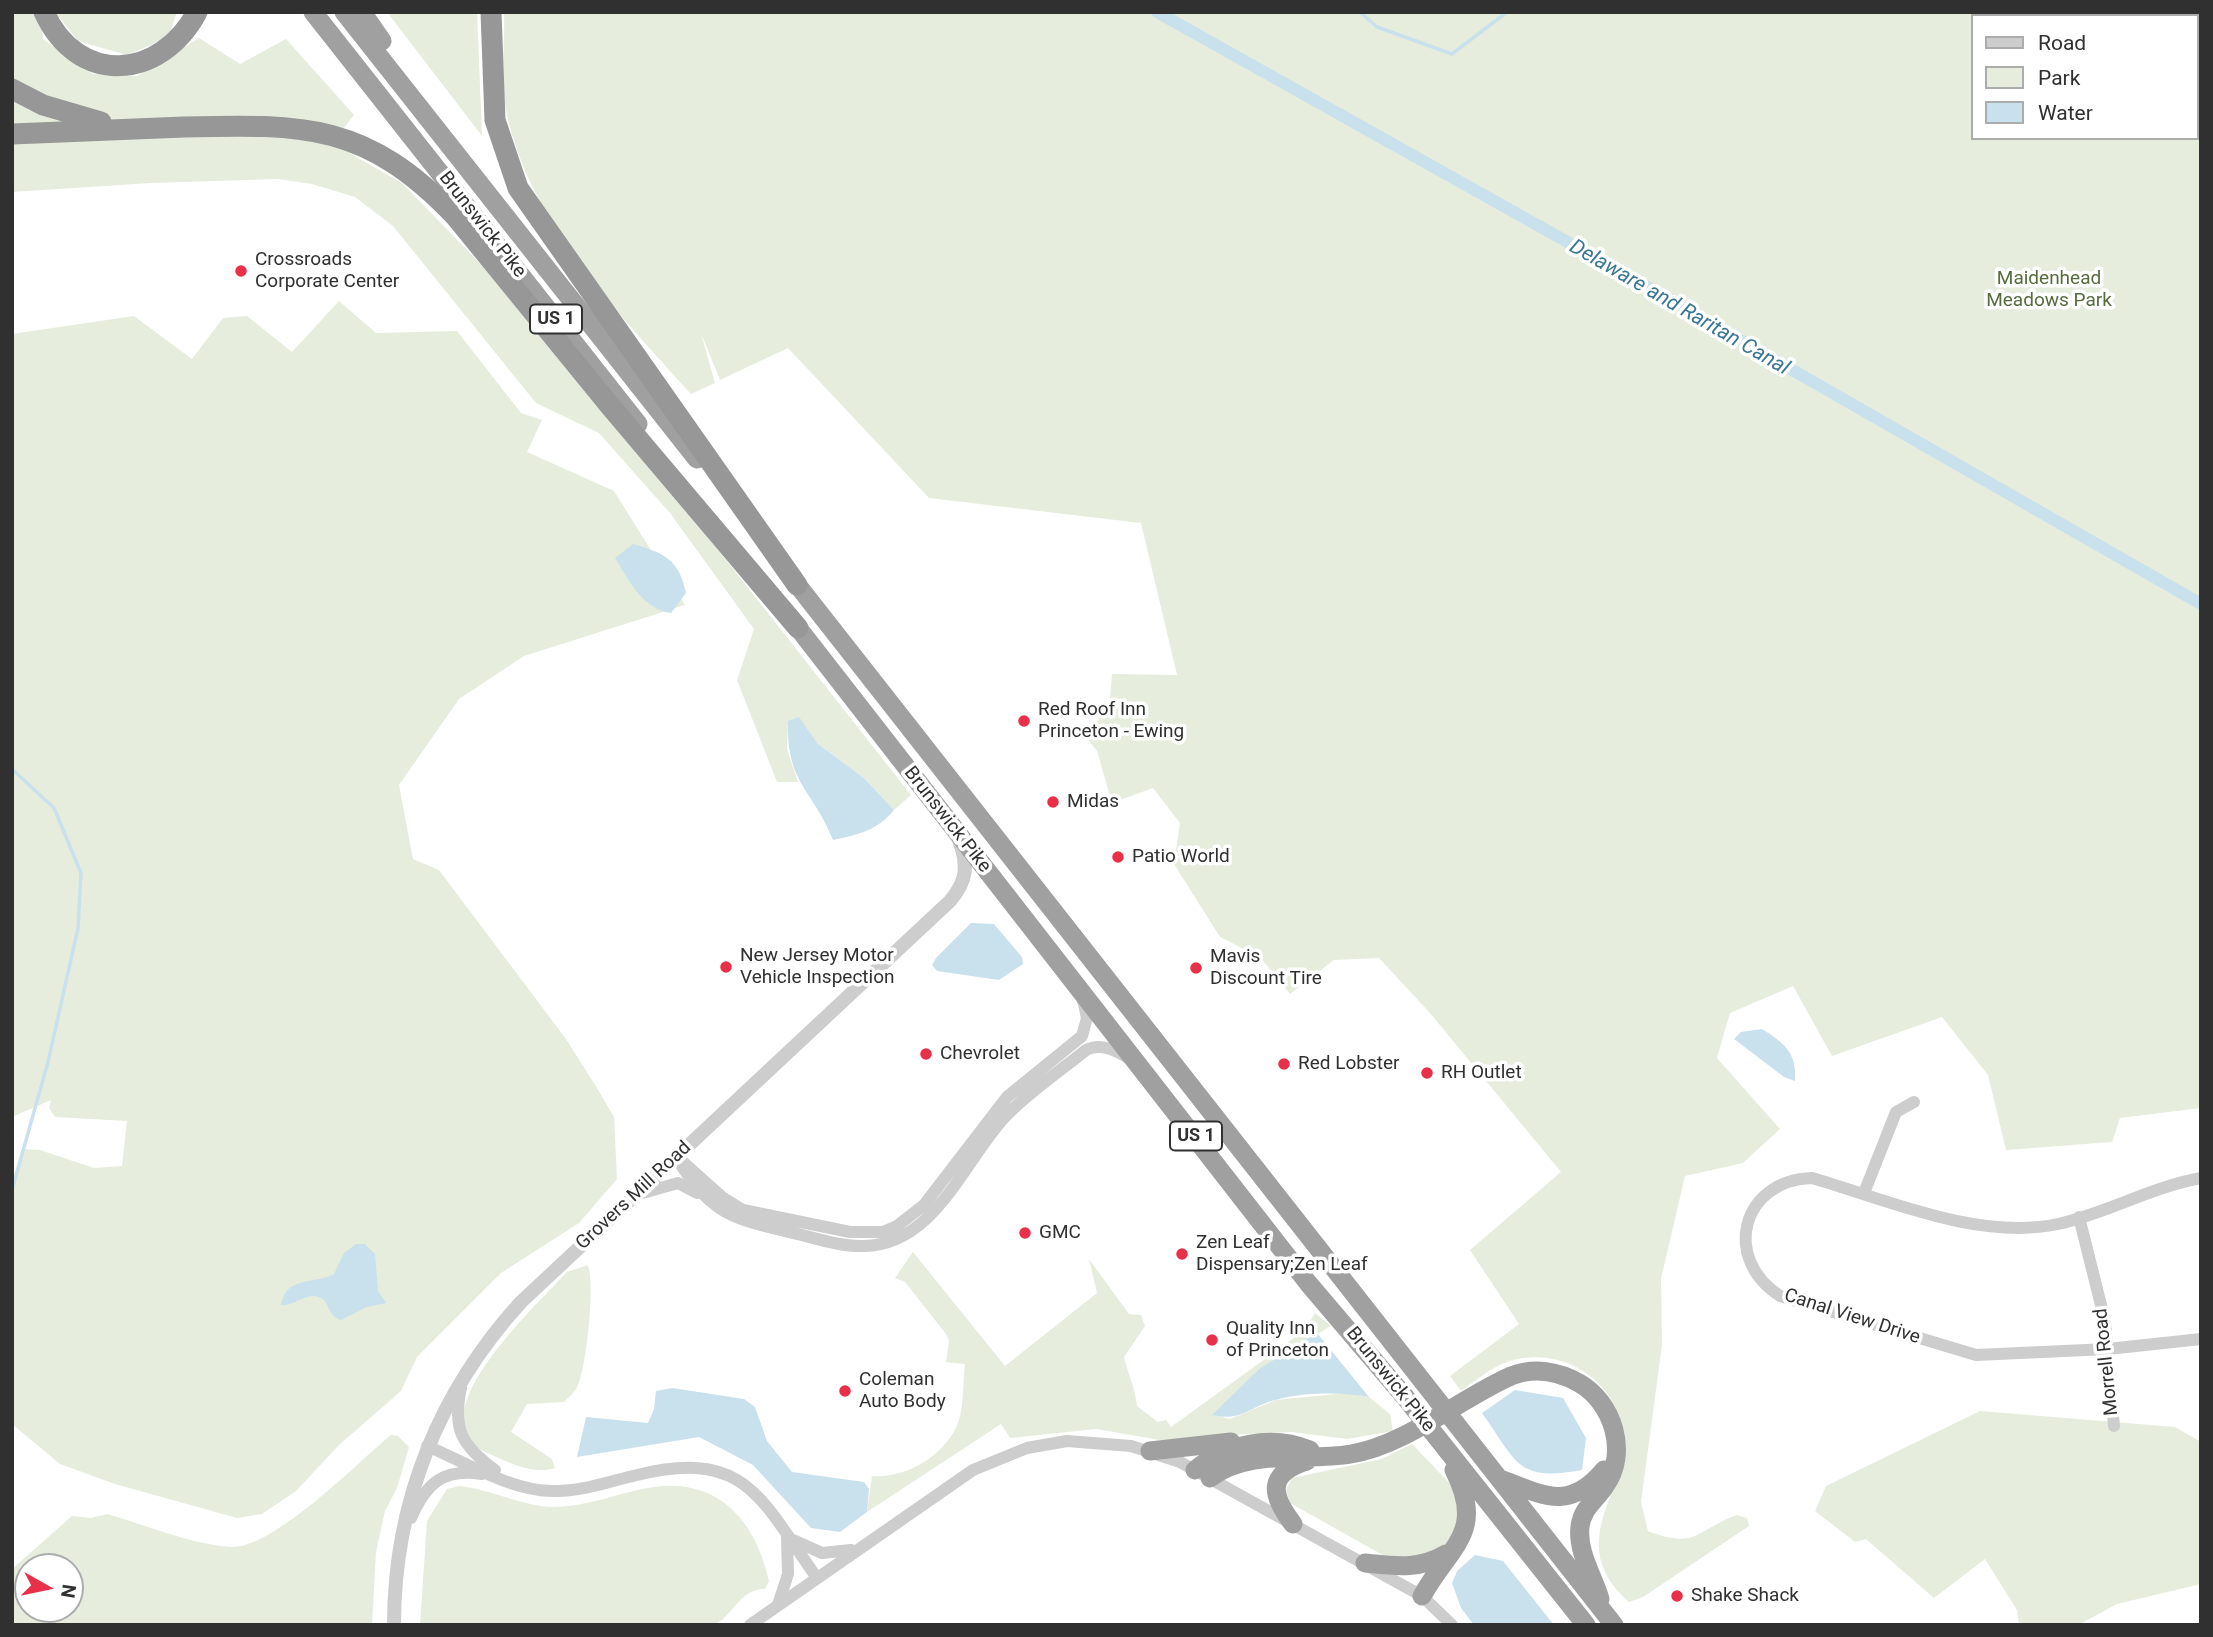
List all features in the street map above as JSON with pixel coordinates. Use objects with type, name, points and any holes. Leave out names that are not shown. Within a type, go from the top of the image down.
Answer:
[{"type":"highway","points":[[44,12],[59,37],[82,56],[95,62],[124,66],[152,59],[166,51],[178,42],[197,12]]},
{"type":"highway","name":"Brunswick Pike","points":[[313,12],[1145,1069],[1308,1283],[1439,1440],[1586,1625]]},
{"type":"highway","name":"Brunswick Pike","points":[[344,12],[1609,1619]]},
{"type":"highway","points":[[362,12],[402,71],[423,111]]},
{"type":"highway","points":[[491,12],[495,120],[518,188],[797,585]]},
{"type":"highway","points":[[12,89],[72,116],[148,128]]},
{"type":"highway","points":[[12,134],[148,128],[294,127],[368,148],[412,175],[456,217],[611,407],[798,628]]},
{"type":"highway","points":[[1202,1474],[1244,1462],[1354,1454],[1387,1443],[1486,1388],[1530,1371],[1568,1377],[1597,1397],[1609,1414],[1614,1433],[1616,1454],[1611,1476],[1590,1503],[1580,1524],[1580,1545],[1609,1619]]},
{"type":"highway","points":[[1500,1479],[1544,1496],[1576,1493],[1604,1470],[1612,1451],[1614,1433]]},
{"type":"highway","points":[[1422,1597],[1464,1534],[1468,1513],[1464,1493],[1439,1440]]},
{"type":"highway","points":[[1150,1451],[1260,1442],[1302,1447],[1324,1456]]},
{"type":"highway","points":[[1202,1474],[1225,1451],[1260,1442]]},
{"type":"highway","points":[[1293,1524],[1278,1502],[1278,1480],[1291,1466],[1324,1456]]},
{"type":"highway","points":[[1365,1563],[1423,1565],[1450,1552]]},
{"type":"street","name":"Grovers Mill Road","points":[[394,1625],[401,1541],[409,1503],[427,1446],[468,1368],[521,1302],[950,901],[963,883],[967,869],[955,830]]},
{"type":"street","points":[[676,1157],[722,1197],[743,1209],[850,1232],[883,1232],[897,1226],[924,1205],[1007,1097],[1082,1036],[1087,1012],[1079,986]]},
{"type":"street","points":[[635,1195],[678,1183],[704,1197],[723,1212],[743,1221],[847,1245],[874,1246],[897,1238],[925,1221],[1004,1118],[1086,1050],[1093,1047],[1110,1049],[1145,1069]]},
{"type":"street","points":[[1864,1193],[1896,1112],[1914,1102]]},
{"type":"street","points":[[676,1157],[704,1197]]},
{"type":"street","name":"Canal View Drive","points":[[2201,1178],[2036,1228],[1985,1227],[1812,1178],[1787,1181],[1765,1195],[1751,1214],[1745,1241],[1749,1261],[1758,1278],[1780,1296],[1957,1351],[1996,1356],[2108,1349],[2201,1339]]},
{"type":"street","name":"Morrell Road","points":[[2079,1217],[2102,1305],[2114,1426]]},
{"type":"street","points":[[468,1368],[457,1406],[460,1433],[476,1455],[509,1481]]},
{"type":"street","points":[[750,1625],[973,1470],[1027,1448],[1081,1441],[1150,1451],[1202,1474],[1422,1597],[1452,1625]]},
{"type":"street","points":[[427,1446],[537,1490],[563,1491],[670,1467],[702,1467],[725,1474],[748,1487],[817,1578]]},
{"type":"street","points":[[401,1541],[422,1494],[440,1479],[466,1472],[509,1481]]},
{"type":"street","points":[[786,1536],[822,1553],[859,1548]]},
{"type":"street","points":[[778,1605],[788,1574],[786,1536]]},
{"type":"green space","points":[[12,12],[41,12],[43,39],[93,74],[137,76],[199,38],[240,64],[286,39],[354,115],[332,143],[402,183],[494,278],[642,453],[911,795],[894,810],[864,778],[788,721],[787,749],[798,782],[777,782],[737,680],[754,629],[670,513],[599,433],[536,403],[393,226],[355,197],[312,184],[278,179],[151,183],[12,192]]},
{"type":"green space","points":[[55,12],[177,12],[168,38],[127,55],[78,41]]},
{"type":"green space","points":[[387,12],[477,12],[482,136]]},
{"type":"green space","name":"Maidenhead Meadows Park","points":[[504,12],[2201,12],[2201,1108],[2120,1118],[2112,1142],[2006,1150],[1988,1075],[1942,1017],[1832,1056],[1793,986],[1730,1013],[1717,1058],[1780,1129],[1743,1163],[1685,1176],[1661,1279],[1662,1345],[1641,1502],[1648,1531],[1677,1539],[1696,1536],[1737,1515],[1747,1518],[1749,1526],[1643,1597],[1629,1602],[1613,1585],[1603,1568],[1599,1551],[1604,1516],[1625,1458],[1624,1435],[1619,1415],[1609,1396],[1596,1381],[1579,1369],[1561,1361],[1540,1357],[1517,1359],[1502,1364],[1461,1391],[1450,1376],[1519,1324],[1470,1250],[1561,1172],[1430,1013],[1379,958],[1334,960],[1290,994],[1260,957],[1220,937],[1174,864],[1180,823],[1153,788],[1112,803],[1097,751],[1082,732],[1109,712],[1112,674],[1177,675],[1141,523],[929,498],[788,348],[720,380],[701,333],[715,383],[691,394],[605,296],[553,223],[532,185],[515,145],[505,104]]},
{"type":"green space","points":[[339,301],[376,333],[457,331],[521,413],[542,420],[527,452],[614,491],[685,605],[524,656],[459,699],[399,785],[413,859],[439,870],[566,1039],[614,1117],[617,1179],[579,1223],[501,1273],[417,1357],[401,1391],[339,1445],[296,1491],[262,1514],[237,1518],[115,1484],[60,1464],[12,1424],[12,1182],[22,1149],[40,1150],[94,1168],[122,1166],[127,1121],[55,1117],[49,1108],[51,1100],[12,1117],[12,334],[134,316],[192,359],[223,318],[247,316],[292,352]]},
{"type":"green space","points":[[913,1252],[1005,1366],[1097,1293],[1089,1259],[1129,1314],[1141,1315],[1145,1326],[1124,1357],[1137,1406],[1158,1422],[1166,1420],[1171,1427],[1305,1330],[1315,1313],[1331,1326],[1259,1369],[1213,1415],[1230,1419],[1276,1400],[1347,1393],[1369,1397],[1390,1414],[1393,1431],[1347,1439],[1292,1432],[1230,1435],[1172,1442],[1096,1429],[1010,1438],[1001,1424],[867,1512],[872,1476],[898,1473],[924,1462],[946,1444],[961,1413],[965,1364],[946,1362],[949,1341],[946,1334],[905,1282],[895,1278]]},
{"type":"green space","points":[[588,1265],[591,1290],[589,1325],[577,1387],[564,1402],[527,1404],[511,1432],[552,1459],[555,1468],[526,1468],[479,1449],[465,1432],[464,1410],[474,1384],[512,1331],[567,1272]]},
{"type":"green space","points":[[1980,1411],[2175,1427],[2201,1442],[2201,1584],[2117,1604],[2078,1625],[2019,1625],[2017,1610],[1985,1559],[1934,1598],[1866,1539],[1855,1542],[1815,1511],[1826,1486]]},
{"type":"green space","points":[[391,1435],[398,1436],[409,1447],[397,1488],[385,1511],[376,1552],[372,1625],[12,1625],[14,1567],[14,1623],[84,1623],[84,1553],[30,1553],[72,1516],[91,1518],[107,1514],[168,1534],[231,1547],[249,1544],[269,1534],[337,1483]]},
{"type":"green space","points":[[1412,1444],[1458,1492],[1459,1535],[1431,1560],[1390,1559],[1290,1503],[1286,1490],[1292,1478],[1382,1459]]},
{"type":"green space","points":[[459,1486],[483,1490],[529,1504],[553,1507],[579,1505],[654,1487],[677,1486],[698,1490],[716,1497],[731,1508],[744,1523],[755,1540],[769,1581],[765,1589],[756,1590],[742,1598],[726,1616],[713,1625],[420,1625],[427,1521],[447,1489]]},
{"type":"water","points":[[633,544],[662,554],[679,572],[686,593],[671,613],[652,606],[645,600],[615,558]]},
{"type":"water","points":[[799,717],[817,743],[864,778],[894,810],[888,817],[859,834],[833,840],[802,785],[791,759],[788,721]]},
{"type":"water","points":[[971,923],[994,924],[1022,957],[1023,964],[999,980],[937,971],[932,965],[936,958]]},
{"type":"water","points":[[1762,1029],[1777,1039],[1791,1055],[1795,1081],[1784,1077],[1734,1039],[1741,1032]]},
{"type":"water","points":[[356,1244],[365,1244],[375,1254],[378,1291],[386,1303],[367,1307],[341,1320],[334,1316],[319,1297],[309,1296],[281,1305],[284,1296],[295,1285],[334,1274],[344,1253]]},
{"type":"water","points":[[1317,1333],[1369,1397],[1346,1394],[1298,1395],[1266,1403],[1230,1417],[1212,1415],[1259,1369]]},
{"type":"water","points":[[672,1388],[744,1399],[755,1407],[767,1441],[792,1472],[864,1482],[869,1489],[867,1512],[840,1532],[811,1528],[753,1465],[699,1437],[577,1457],[586,1417],[648,1423],[654,1409],[656,1391]]},
{"type":"water","points":[[1515,1390],[1563,1398],[1586,1438],[1582,1470],[1543,1473],[1520,1464],[1512,1456],[1482,1413]]},
{"type":"water","points":[[1475,1555],[1503,1561],[1554,1625],[1474,1625],[1461,1608],[1452,1583],[1457,1571]]},
{"type":"waterway","name":"Delaware and Raritan Canal","points":[[1157,12],[1630,277],[2201,604]]},
{"type":"waterway","points":[[1360,12],[1377,27],[1452,54],[1507,12]]},
{"type":"waterway","points":[[12,769],[54,808],[81,873],[78,928],[48,1062],[12,1190]]},
{"type":"place","name":"Crossroads Corporate Center","points":[[241,271]]},
{"type":"place","name":"Red Roof Inn Princeton - Ewing","points":[[1024,721]]},
{"type":"place","name":"Midas","points":[[1053,802]]},
{"type":"place","name":"Patio World","points":[[1118,857]]},
{"type":"place","name":"New Jersey Motor Vehicle Inspection","points":[[726,967]]},
{"type":"place","name":"Mavis Discount Tire","points":[[1196,968]]},
{"type":"place","name":"Chevrolet","points":[[926,1054]]},
{"type":"place","name":"Red Lobster","points":[[1284,1064]]},
{"type":"place","name":"RH Outlet","points":[[1427,1073]]},
{"type":"place","name":"GMC","points":[[1025,1233]]},
{"type":"place","name":"Zen Leaf Dispensary;Zen Leaf","points":[[1182,1254]]},
{"type":"place","name":"Quality Inn of Princeton","points":[[1212,1340]]},
{"type":"place","name":"Coleman Auto Body","points":[[845,1391]]},
{"type":"place","name":"Shake Shack","points":[[1677,1596]]}]
